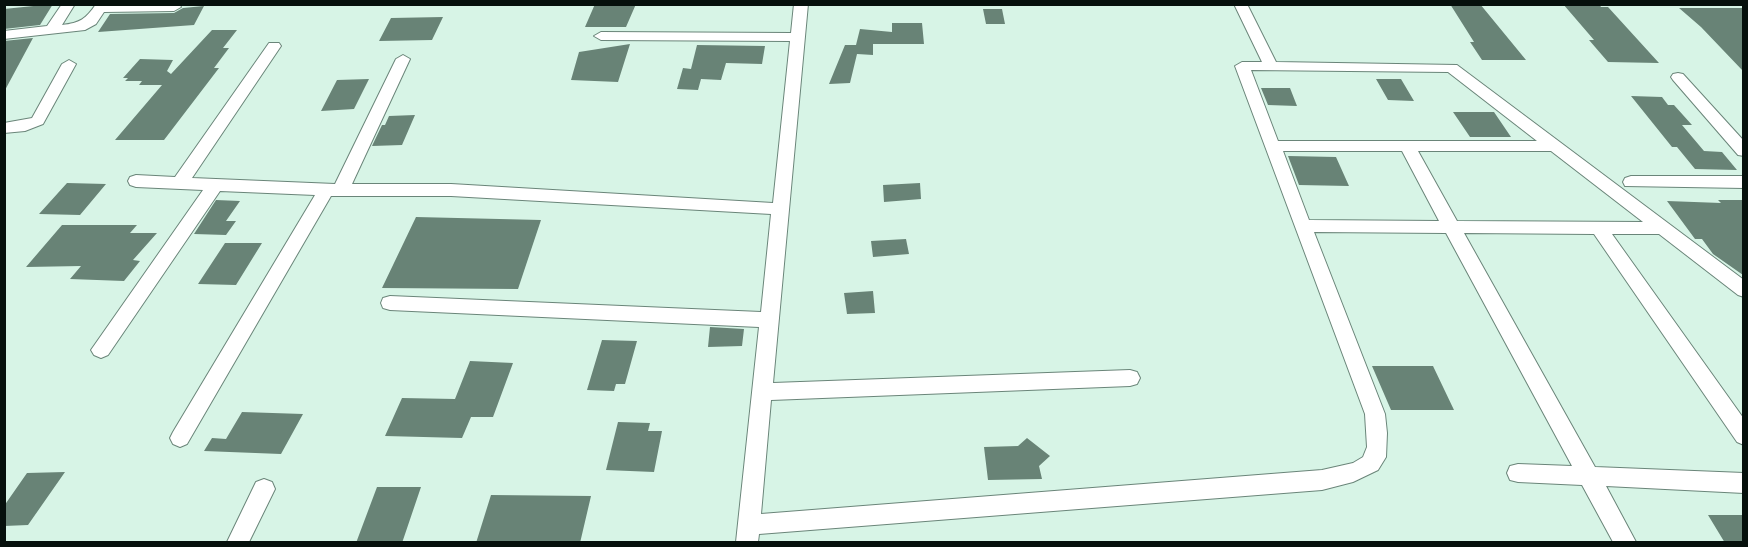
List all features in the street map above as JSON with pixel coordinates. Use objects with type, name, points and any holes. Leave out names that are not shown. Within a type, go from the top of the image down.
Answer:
[{"type":"street","points":[[51,31],[69,4]]},
{"type":"street","points":[[801,4],[748,534],[1322,480],[1365,470],[1376,460],[1379,443],[1375,414],[1242,66],[1452,68],[1743,290]]},
{"type":"street","points":[[1240,4],[1272,66]]},
{"type":"street","points":[[4,35],[84,26],[92,21],[102,6],[174,7]]},
{"type":"street","points":[[601,36],[798,37]]},
{"type":"street","points":[[180,183],[274,46]]},
{"type":"street","points":[[180,438],[333,190],[403,59]]},
{"type":"street","points":[[4,128],[25,126],[38,121],[69,64]]},
{"type":"street","points":[[1678,77],[1743,151]]},
{"type":"street","points":[[1273,146],[1555,146]]},
{"type":"street","points":[[1407,146],[1625,543]]},
{"type":"street","points":[[136,181],[333,190],[451,190],[780,209]]},
{"type":"street","points":[[1631,182],[1743,182]]},
{"type":"street","points":[[101,350],[216,184]]},
{"type":"street","points":[[1304,226],[1663,228]]},
{"type":"street","points":[[1598,227],[1743,436]]},
{"type":"street","points":[[390,303],[769,320]]},
{"type":"street","points":[[762,392],[1130,378]]},
{"type":"street","points":[[1518,473],[1743,483]]},
{"type":"street","points":[[238,543],[264,489]]},
{"type":"building","points":[[53,4],[40,25],[4,29],[4,9]]},
{"type":"building","points":[[595,4],[636,4],[626,27],[585,27]]},
{"type":"building","points":[[1450,4],[1480,4],[1526,60],[1482,60],[1470,42],[1474,42]]},
{"type":"building","points":[[1563,4],[1599,4],[1601,7],[1608,7],[1659,63],[1608,62],[1589,40],[1594,40]]},
{"type":"building","points":[[204,6],[194,25],[98,32],[110,14],[174,13],[183,8]]},
{"type":"building","points":[[1679,8],[1743,8],[1743,71],[1701,27]]},
{"type":"building","points":[[983,9],[1002,9],[1005,24],[986,24]]},
{"type":"building","points":[[443,17],[432,40],[379,41],[391,18]]},
{"type":"building","points":[[892,23],[922,23],[924,44],[873,44],[873,55],[857,54],[850,83],[829,84],[845,45],[856,45],[860,29],[892,32]]},
{"type":"building","points":[[212,30],[237,30],[223,48],[229,48],[214,68],[219,68],[164,140],[115,140],[162,85],[139,85],[142,81],[125,81],[128,78],[123,78],[140,59],[173,60],[167,71],[171,74]]},
{"type":"building","points":[[33,38],[4,92],[4,41]]},
{"type":"building","points":[[630,44],[618,82],[571,80],[579,52]]},
{"type":"building","points":[[697,45],[765,46],[762,64],[726,63],[721,80],[701,79],[698,90],[677,89],[683,68],[691,69]]},
{"type":"building","points":[[369,79],[354,109],[321,111],[337,80]]},
{"type":"building","points":[[1376,79],[1401,79],[1414,101],[1388,100]]},
{"type":"building","points":[[1261,88],[1290,88],[1297,106],[1268,105]]},
{"type":"building","points":[[1631,96],[1662,97],[1668,105],[1674,105],[1692,125],[1682,125],[1704,151],[1722,152],[1737,170],[1695,169],[1677,147],[1672,147]]},
{"type":"building","points":[[1453,112],[1494,112],[1511,137],[1470,137]]},
{"type":"building","points":[[415,115],[402,145],[372,146],[389,116]]},
{"type":"building","points":[[1288,156],[1336,157],[1349,186],[1299,185]]},
{"type":"building","points":[[67,183],[106,184],[80,215],[39,214]]},
{"type":"building","points":[[920,183],[921,199],[884,202],[883,185]]},
{"type":"building","points":[[216,200],[240,201],[226,221],[236,221],[226,235],[194,234]]},
{"type":"building","points":[[1718,200],[1743,200],[1743,275],[1713,254],[1702,239],[1695,239],[1667,201],[1721,203]]},
{"type":"building","points":[[416,217],[541,220],[518,289],[382,288]]},
{"type":"building","points":[[62,225],[137,225],[130,233],[157,233],[133,260],[140,261],[124,281],[70,279],[81,266],[26,267]]},
{"type":"building","points":[[906,239],[909,254],[873,257],[871,241]]},
{"type":"building","points":[[225,243],[262,243],[236,285],[198,284]]},
{"type":"building","points":[[873,291],[875,313],[847,314],[844,293]]},
{"type":"building","points":[[710,327],[744,329],[742,346],[708,347]]},
{"type":"building","points":[[602,340],[637,341],[625,384],[616,384],[614,391],[587,390]]},
{"type":"building","points":[[470,361],[513,363],[493,417],[471,417],[462,438],[385,436],[402,398],[455,399]]},
{"type":"building","points":[[1372,366],[1433,366],[1454,410],[1391,410]]},
{"type":"building","points":[[242,412],[303,414],[281,454],[204,451],[212,438],[226,439]]},
{"type":"building","points":[[618,422],[650,423],[648,431],[662,431],[654,472],[606,470]]},
{"type":"building","points":[[1027,438],[1050,456],[1039,466],[1042,479],[988,480],[984,447],[1018,446]]},
{"type":"building","points":[[65,472],[28,525],[4,526],[4,506],[27,473]]},
{"type":"building","points":[[377,487],[421,487],[402,543],[356,543]]},
{"type":"building","points":[[491,495],[591,496],[580,543],[476,543]]},
{"type":"building","points":[[1708,515],[1743,515],[1743,543],[1725,543]]}]
